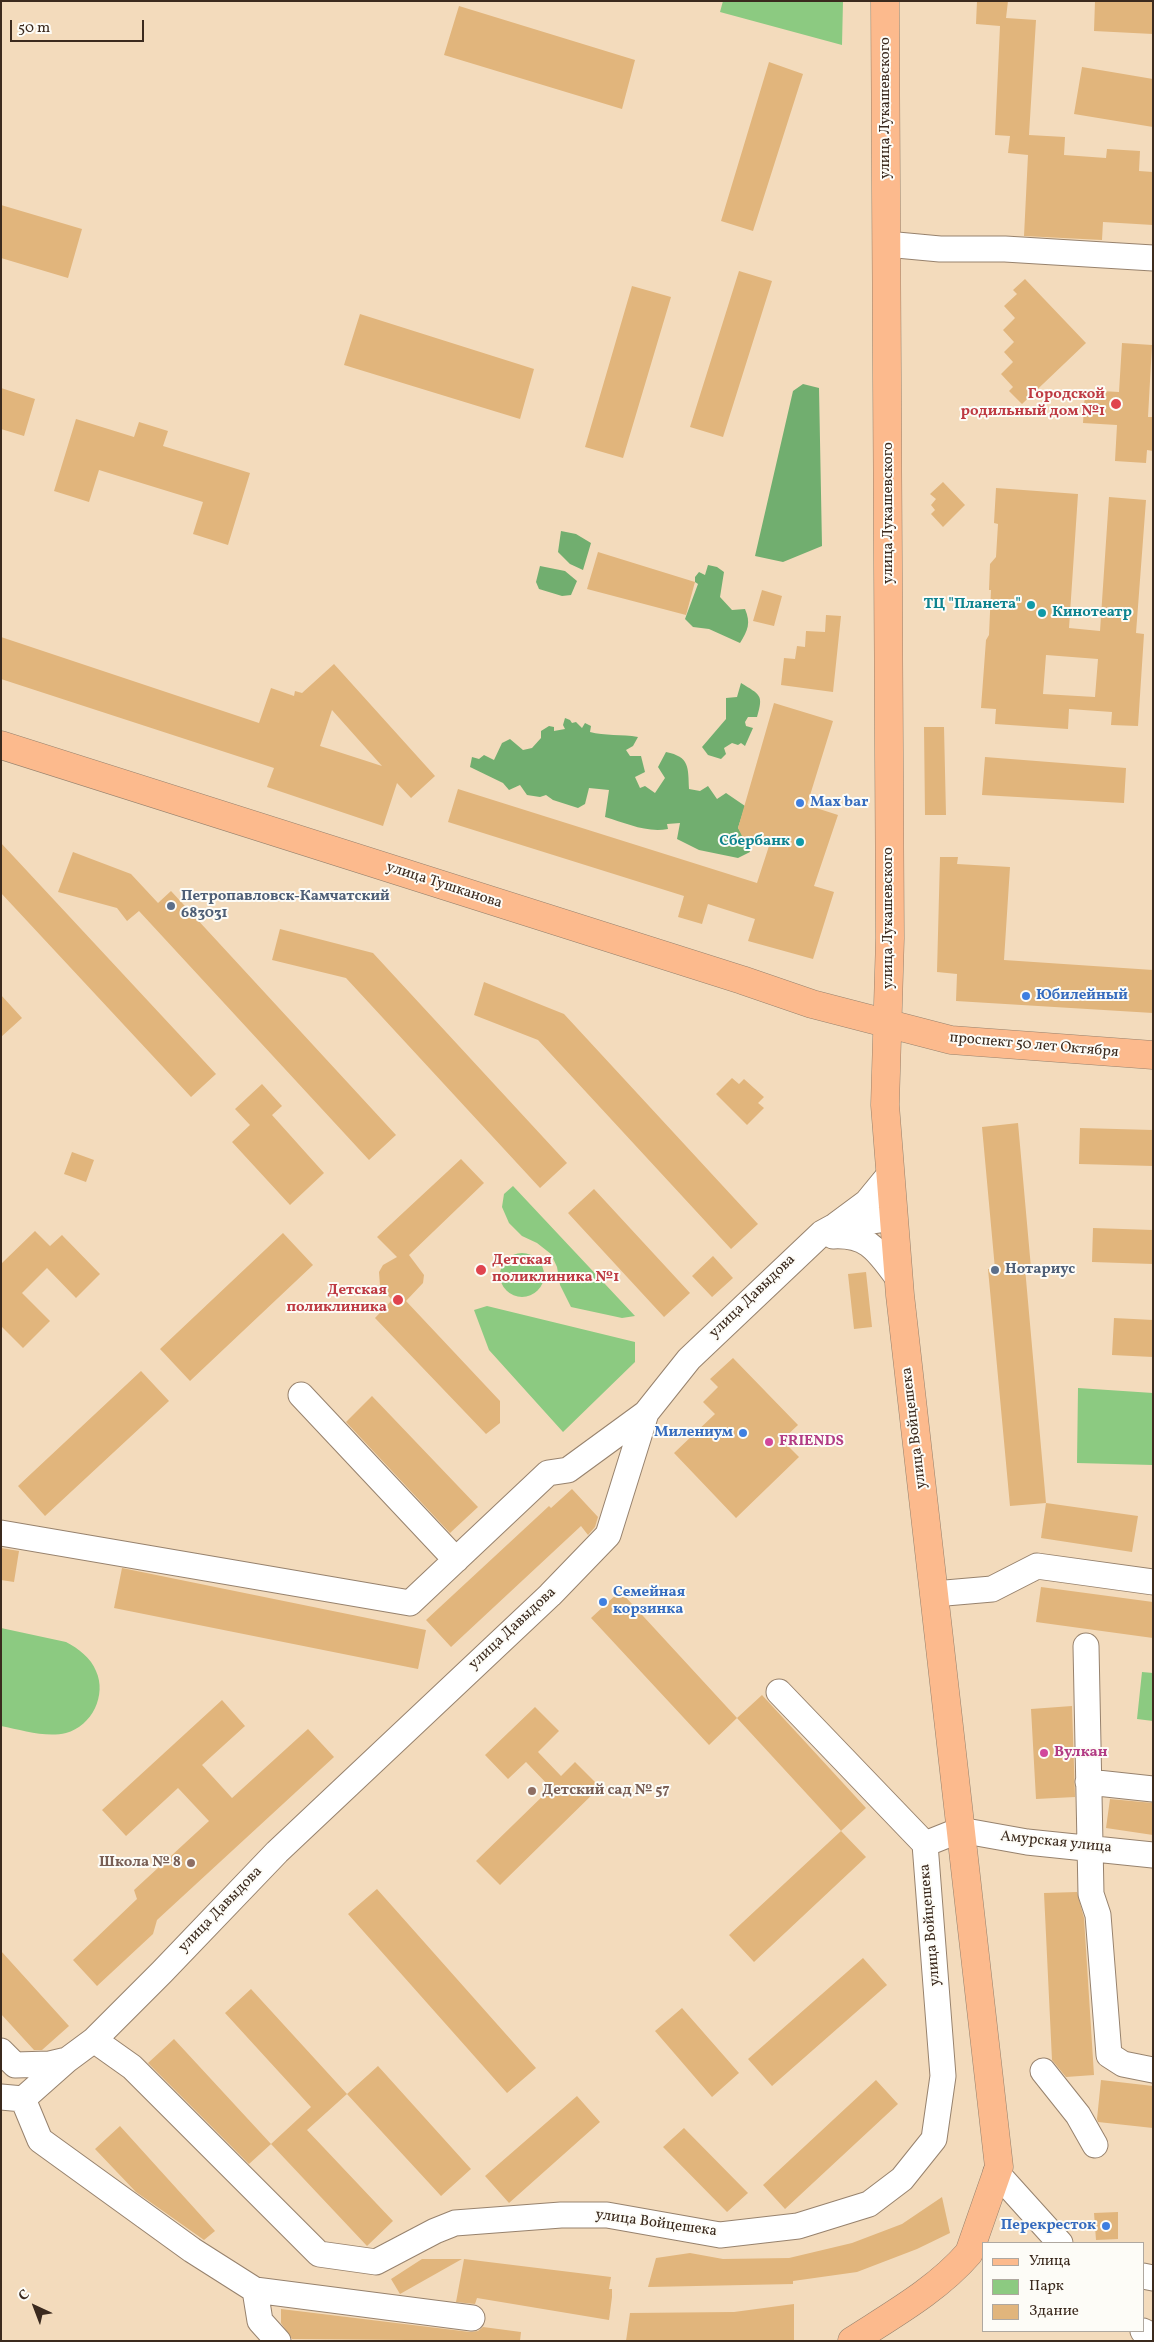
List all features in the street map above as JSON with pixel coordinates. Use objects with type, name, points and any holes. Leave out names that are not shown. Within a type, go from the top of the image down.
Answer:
[{"type":"main road","name":"улица Лукашевского","points":[[885,1],[890,938],[887,1025]]},
{"type":"main road","name":"улица Тушканова","points":[[1,745],[742,980],[812,1004],[887,1025]]},
{"type":"main road","name":"проспект 50 лет Октября","points":[[887,1025],[970,1043],[1153,1055]]},
{"type":"main road","name":"улица Войцешека","points":[[887,1025],[885,1105],[898,1278],[999,2167],[996,2172],[976,2253]]},
{"type":"main road","points":[[852,2341],[922,2294],[976,2253]]},
{"type":"street","points":[[886,244],[940,249],[1005,249],[1153,258]]},
{"type":"street","points":[[833,1227],[867,1202],[890,1174]]},
{"type":"street","name":"улица Давыдова","points":[[12,2098],[94,2040],[277,1852],[550,1595],[608,1535],[646,1413],[689,1359],[811,1241],[833,1227],[893,1218]]},
{"type":"street","points":[[811,1241],[822,1236],[849,1235],[862,1239],[874,1247],[898,1278]]},
{"type":"street","points":[[301,1395],[456,1560]]},
{"type":"street","points":[[1,1533],[410,1603],[548,1473],[568,1470],[646,1413]]},
{"type":"street","points":[[934,1594],[992,1589],[1037,1566],[1153,1582]]},
{"type":"street","points":[[1086,1646],[1091,1894],[1098,1915],[1109,2055],[1123,2064],[1153,2070]]},
{"type":"street","points":[[779,1692],[925,1844]]},
{"type":"street","points":[[1088,1782],[1153,1790]]},
{"type":"street","name":"улица Войцешека","points":[[94,2040],[132,2067],[318,2254],[376,2262],[435,2231],[455,2223],[561,2215],[607,2215],[720,2235],[798,2226],[869,2204],[902,2179],[934,2139],[943,2076],[925,1844],[960,1830]]},
{"type":"street","name":"Амурская улица","points":[[960,1830],[1026,1842],[1153,1855]]},
{"type":"street","name":"улица Давыдова","points":[[1,2051],[14,2065],[50,2064],[66,2060]]},
{"type":"street","points":[[1043,2070],[1078,2115],[1096,2146]]},
{"type":"street","points":[[12,2098],[40,2140],[192,2250],[255,2290],[472,2318]]},
{"type":"street","points":[[996,2172],[1059,2242]]},
{"type":"street","points":[[255,2290],[260,2321],[278,2341]]},
{"type":"green space","points":[[723,1],[843,1],[842,45],[720,12]]},
{"type":"green space","points":[[803,384],[819,388],[822,546],[783,562],[755,556],[793,391]]},
{"type":"green space","points":[[561,531],[576,534],[591,543],[583,570],[570,564],[558,552]]},
{"type":"green space","points":[[708,565],[717,567],[724,572],[720,597],[732,610],[745,609],[748,626],[740,643],[709,629],[693,627],[685,619],[698,584],[695,582],[695,577],[699,572],[705,575]]},
{"type":"green space","points":[[540,566],[565,571],[577,581],[571,595],[562,596],[539,589],[536,582]]},
{"type":"green space","points":[[741,683],[756,693],[760,699],[757,717],[748,717],[745,722],[746,726],[753,728],[745,746],[741,743],[738,745],[732,743],[724,748],[726,754],[721,759],[708,755],[702,747],[726,719],[726,698],[737,697]]},
{"type":"green space","points":[[565,718],[572,723],[576,722],[582,728],[585,723],[591,726],[590,732],[638,737],[633,746],[626,750],[630,756],[641,756],[645,772],[635,777],[640,788],[645,786],[655,793],[665,778],[658,767],[666,752],[680,757],[684,760],[688,769],[689,789],[700,791],[708,786],[717,799],[726,793],[745,806],[738,828],[747,841],[750,852],[738,858],[699,850],[677,839],[680,823],[667,824],[668,829],[652,830],[605,817],[609,790],[589,788],[585,804],[578,808],[553,800],[546,795],[540,797],[527,795],[520,785],[509,790],[503,783],[470,767],[472,757],[479,759],[484,755],[494,760],[502,743],[510,739],[523,750],[532,748],[541,738],[541,731],[549,726],[554,727],[554,731],[565,729],[563,725]]},
{"type":"green space","points":[[513,1186],[635,1316],[622,1318],[571,1307],[560,1285],[557,1267],[551,1254],[537,1243],[522,1236],[509,1223],[502,1207],[504,1194]]},
{"type":"green space","points":[[522,1253],[534,1257],[540,1263],[544,1275],[540,1287],[534,1293],[522,1297],[510,1293],[504,1287],[500,1275],[504,1263],[510,1257]]},
{"type":"green space","points":[[487,1306],[635,1342],[635,1362],[563,1432],[489,1350],[474,1310]]},
{"type":"green space","points":[[1078,1388],[1153,1393],[1153,1465],[1077,1463]]},
{"type":"green space","points":[[1,1628],[66,1642],[79,1650],[94,1666],[100,1690],[95,1708],[83,1724],[66,1733],[50,1735],[1,1726]]},
{"type":"green space","points":[[1142,1672],[1153,1673],[1153,1721],[1137,1719]]},
{"type":"building","points":[[977,1],[1008,1],[1006,18],[1036,20],[1029,135],[1065,137],[1064,155],[1106,158],[1107,149],[1140,151],[1139,171],[1153,172],[1153,225],[1103,222],[1102,240],[1024,236],[1028,155],[1008,153],[1010,136],[995,135],[1000,26],[976,24]]},
{"type":"building","points":[[1095,1],[1153,1],[1153,34],[1094,31]]},
{"type":"building","points":[[459,6],[635,60],[622,109],[444,55]]},
{"type":"building","points":[[769,62],[803,74],[753,231],[721,221]]},
{"type":"building","points":[[1082,67],[1153,79],[1153,127],[1074,114]]},
{"type":"building","points":[[1,205],[82,229],[68,278],[1,258]]},
{"type":"building","points":[[739,271],[772,281],[723,437],[690,427]]},
{"type":"building","points":[[1025,279],[1086,343],[1022,404],[1009,391],[1013,387],[1001,374],[1013,362],[1004,352],[1014,342],[1003,330],[1015,318],[1004,306],[1017,294],[1013,290]]},
{"type":"building","points":[[632,286],[671,297],[623,458],[585,447]]},
{"type":"building","points":[[360,314],[534,369],[520,419],[344,365]]},
{"type":"building","name":"Городской родильный дом №1","points":[[1122,343],[1152,345],[1148,417],[1153,417],[1153,451],[1147,450],[1146,463],[1115,461],[1117,425],[1083,423],[1085,390],[1119,392]]},
{"type":"building","points":[[1,388],[35,399],[24,436],[1,429]]},
{"type":"building","points":[[76,419],[134,437],[139,422],[168,431],[163,446],[250,473],[228,545],[193,534],[203,502],[99,470],[89,502],[54,491]]},
{"type":"building","points":[[943,482],[965,505],[943,527],[931,514],[935,510],[931,505],[936,499],[930,494]]},
{"type":"building","name":"ТЦ \"Планета\"","points":[[996,488],[1078,494],[1069,628],[1100,631],[1109,497],[1146,500],[1136,633],[1144,634],[1138,726],[1111,725],[1112,712],[1069,709],[1068,729],[995,724],[996,709],[981,708],[986,640],[989,635],[990,564],[996,557],[998,524],[994,523]],"holes":[[[1046,655],[1098,659],[1095,697],[1043,694]]]},
{"type":"building","points":[[598,552],[695,582],[686,615],[587,589]]},
{"type":"building","points":[[762,590],[782,596],[774,626],[753,621]]},
{"type":"building","points":[[826,615],[841,616],[833,692],[781,685],[784,658],[795,659],[797,646],[805,647],[806,631],[825,632]]},
{"type":"building","points":[[1,637],[259,723],[271,688],[294,696],[295,691],[302,693],[334,664],[435,776],[411,798],[397,783],[383,826],[267,787],[274,768],[1,679]],"holes":[[[332,710],[382,766],[320,746]]]},
{"type":"building","points":[[774,703],[833,721],[807,805],[838,815],[814,886],[834,892],[813,959],[748,941],[755,919],[708,904],[702,924],[678,917],[684,896],[448,822],[458,789],[757,883],[769,846],[743,838],[738,828]]},
{"type":"building","points":[[924,727],[944,727],[946,815],[925,815]]},
{"type":"building","points":[[985,757],[1126,768],[1124,803],[982,795]]},
{"type":"building","points":[[1,843],[216,1074],[191,1097],[1,893]]},
{"type":"building","points":[[73,852],[131,874],[158,903],[171,891],[396,1135],[369,1160],[139,911],[127,921],[117,908],[58,892]]},
{"type":"building","points":[[940,857],[958,857],[957,864],[1010,867],[1004,960],[1153,970],[1153,1013],[956,1001],[957,974],[937,972]]},
{"type":"building","points":[[280,929],[373,953],[567,1163],[540,1188],[346,978],[272,960]]},
{"type":"building","points":[[484,982],[564,1014],[758,1224],[731,1249],[538,1040],[474,1015]]},
{"type":"building","points":[[1,995],[22,1018],[1,1037]]},
{"type":"building","points":[[732,1078],[739,1084],[744,1079],[764,1097],[758,1103],[764,1108],[747,1125],[716,1094]]},
{"type":"building","points":[[262,1084],[282,1106],[272,1115],[324,1173],[290,1205],[232,1142],[250,1125],[235,1109]]},
{"type":"building","points":[[1018,1123],[1031,1268],[1025,1268],[1046,1503],[1010,1506],[988,1269],[995,1269],[982,1127]]},
{"type":"building","points":[[1080,1128],[1153,1130],[1153,1166],[1079,1164]]},
{"type":"building","points":[[72,1152],[94,1160],[86,1182],[64,1174]]},
{"type":"building","name":"Детская поликлиника","points":[[461,1159],[484,1183],[409,1255],[424,1275],[423,1283],[406,1301],[500,1401],[500,1423],[486,1434],[375,1318],[392,1300],[380,1286],[379,1272],[383,1265],[397,1257],[377,1237]]},
{"type":"building","points":[[594,1189],[690,1293],[664,1317],[568,1213]]},
{"type":"building","points":[[1093,1228],[1153,1230],[1153,1264],[1092,1262]]},
{"type":"building","points":[[35,1231],[50,1246],[62,1235],[100,1274],[76,1298],[47,1268],[22,1293],[50,1321],[23,1348],[1,1326],[1,1264]]},
{"type":"building","points":[[283,1233],[313,1265],[190,1381],[160,1349]]},
{"type":"building","points":[[713,1256],[733,1278],[712,1297],[692,1276]]},
{"type":"building","points":[[866,1272],[872,1327],[854,1329],[848,1274]]},
{"type":"building","points":[[1114,1318],[1153,1320],[1153,1357],[1112,1355]]},
{"type":"building","name":"Милениум","points":[[733,1358],[798,1425],[782,1440],[799,1457],[736,1518],[674,1453],[715,1414],[703,1402],[718,1387],[710,1379]]},
{"type":"building","points":[[141,1371],[169,1401],[45,1516],[18,1486]]},
{"type":"building","points":[[372,1396],[478,1507],[450,1533],[346,1422]]},
{"type":"building","points":[[572,1489],[598,1517],[595,1527],[588,1535],[581,1526],[451,1647],[426,1620],[549,1506],[551,1508]]},
{"type":"building","points":[[1046,1503],[1138,1516],[1132,1552],[1041,1538]]},
{"type":"building","points":[[1,1548],[19,1551],[14,1582],[1,1580]]},
{"type":"building","points":[[122,1568],[426,1630],[418,1669],[114,1608]]},
{"type":"building","points":[[1041,1587],[1153,1602],[1153,1638],[1036,1622]]},
{"type":"building","points":[[620,1591],[737,1718],[709,1745],[591,1618]]},
{"type":"building","points":[[762,1695],[866,1808],[841,1831],[737,1718]]},
{"type":"building","name":"Школа № 8","points":[[222,1700],[245,1726],[202,1765],[232,1798],[308,1729],[334,1757],[157,1920],[153,1934],[97,1986],[73,1960],[137,1899],[134,1890],[209,1821],[178,1788],[126,1836],[102,1810]]},
{"type":"building","points":[[1072,1706],[1075,1797],[1036,1799],[1031,1709]]},
{"type":"building","points":[[535,1707],[559,1731],[538,1752],[561,1776],[575,1762],[600,1787],[500,1885],[476,1861],[551,1788],[526,1762],[508,1779],[485,1755]]},
{"type":"building","points":[[1110,1799],[1153,1803],[1153,1835],[1106,1828]]},
{"type":"building","points":[[841,1831],[866,1857],[754,1962],[729,1935]]},
{"type":"building","points":[[377,1889],[536,2068],[507,2093],[348,1914]]},
{"type":"building","points":[[1077,1892],[1084,1918],[1094,2075],[1066,2077],[1052,2060],[1044,1893]]},
{"type":"building","points":[[1,1951],[69,2026],[42,2050],[34,2050],[1,2014]]},
{"type":"building","points":[[863,1958],[887,1985],[772,2086],[748,2059]]},
{"type":"building","points":[[251,1989],[347,2094],[307,2130],[393,2221],[367,2246],[271,2144],[311,2107],[225,2013]]},
{"type":"building","points":[[682,2008],[739,2073],[712,2097],[655,2031]]},
{"type":"building","points":[[174,2039],[271,2144],[249,2164],[148,2063]]},
{"type":"building","points":[[378,2066],[471,2169],[441,2196],[347,2094]]},
{"type":"building","points":[[876,2080],[898,2104],[785,2209],[763,2185]]},
{"type":"building","points":[[1101,2080],[1153,2086],[1153,2128],[1098,2122]]},
{"type":"building","points":[[577,2096],[600,2122],[509,2203],[485,2176]]},
{"type":"building","points":[[120,2126],[215,2231],[204,2240],[136,2192],[95,2149]]},
{"type":"building","points":[[684,2128],[748,2193],[727,2212],[663,2147]]},
{"type":"building","points":[[942,2197],[950,2233],[917,2249],[857,2272],[793,2281],[793,2284],[648,2287],[656,2258],[690,2253],[723,2259],[789,2258],[852,2243],[902,2224]]},
{"type":"building","name":"Перекресток","points":[[1118,2212],[1118,2239],[1096,2240],[1094,2213]]},
{"type":"building","points":[[422,2259],[462,2259],[400,2294],[391,2279]]},
{"type":"building","points":[[464,2259],[611,2277],[609,2289],[612,2289],[612,2297],[609,2320],[477,2298],[475,2304],[456,2302]]},
{"type":"building","points":[[794,2304],[794,2341],[626,2341],[630,2313],[734,2312]]},
{"type":"building","points":[[281,2309],[470,2332],[478,2331],[483,2327],[521,2332],[520,2341],[292,2339],[281,2323]]},
{"type":"place","name":"Городской родильный дом №1","points":[[1116,404]]},
{"type":"place","name":"ТЦ \"Планета\"","points":[[1031,605]]},
{"type":"place","name":"Кинотеатр","points":[[1042,613]]},
{"type":"place","name":"Max bar","points":[[800,803]]},
{"type":"place","name":"Сбербанк","points":[[800,842]]},
{"type":"place","name":"Петропавловск-Камчатский 683031","points":[[171,906]]},
{"type":"place","name":"Юбилейный","points":[[1026,996]]},
{"type":"place","name":"Детская поликлиника №1","points":[[481,1270]]},
{"type":"place","name":"Нотариус","points":[[995,1270]]},
{"type":"place","name":"Детская поликлиника","points":[[398,1300]]},
{"type":"place","name":"Милениум","points":[[743,1433]]},
{"type":"place","name":"FRIENDS","points":[[769,1442]]},
{"type":"place","name":"Семейная корзинка","points":[[603,1602]]},
{"type":"place","name":"Вулкан","points":[[1044,1753]]},
{"type":"place","name":"Детский сад № 57","points":[[532,1791]]},
{"type":"place","name":"Школа № 8","points":[[191,1863]]},
{"type":"place","name":"Перекресток","points":[[1106,2226]]}]
